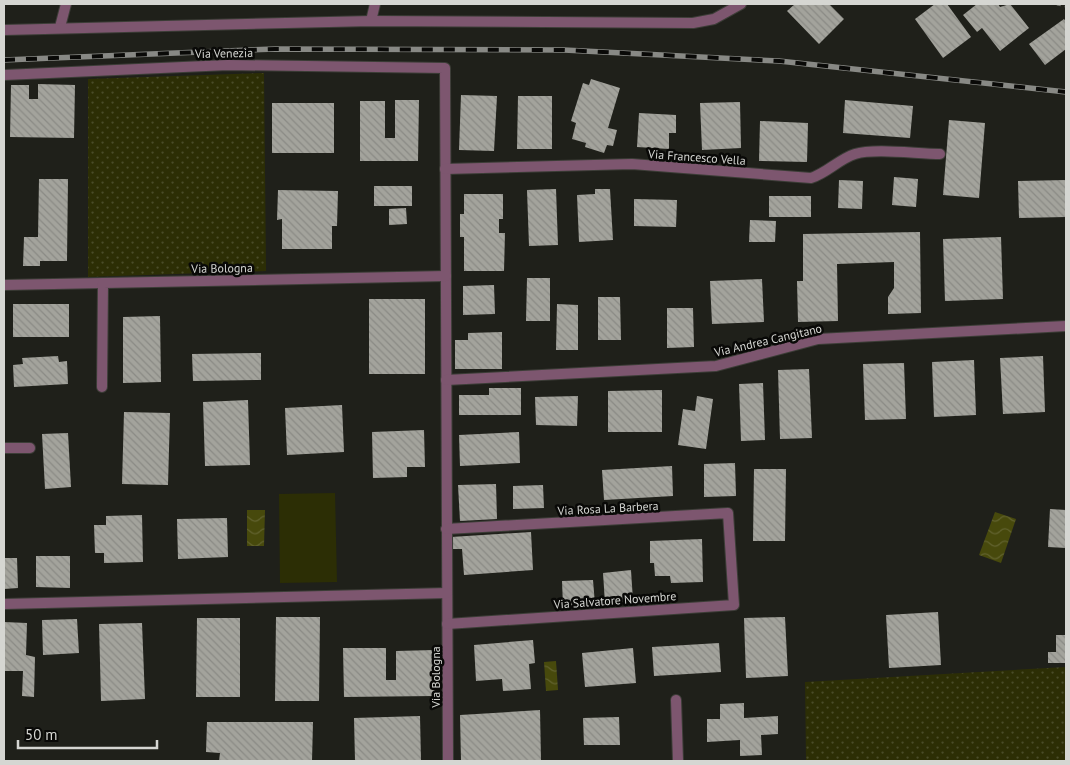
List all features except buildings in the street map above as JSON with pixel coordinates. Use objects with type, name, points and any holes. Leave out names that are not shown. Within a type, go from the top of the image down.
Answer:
[{"type":"street","points":[[60,27],[66,4]]},
{"type":"street","points":[[372,21],[375,4]]},
{"type":"street","points":[[4,30],[60,27],[372,21],[693,23],[714,20],[741,4]]},
{"type":"street","name":"Via Venezia","points":[[4,75],[228,65],[445,68]]},
{"type":"street","name":"Via Bologna","points":[[445,68],[448,761]]},
{"type":"street","name":"Via Francesco Vella","points":[[445,169],[632,164],[811,178],[821,175],[847,158],[862,153],[940,154]]},
{"type":"street","name":"Via Bologna","points":[[103,283],[446,276]]},
{"type":"street","points":[[4,285],[103,283],[102,387]]},
{"type":"street","name":"Via Andrea Cangitano","points":[[446,380],[716,366],[818,339],[1066,326]]},
{"type":"street","points":[[4,448],[30,448]]},
{"type":"street","name":"Via Rosa La Barbera","points":[[446,529],[728,513],[732,556]]},
{"type":"street","name":"Via Salvatore Novembre","points":[[447,624],[734,605],[732,556]]},
{"type":"street","points":[[4,604],[447,593]]},
{"type":"street","points":[[676,700],[678,761]]},
{"type":"path","points":[[1057,4],[1066,6]]},
{"type":"green space","points":[[264,73],[266,271],[88,277],[88,79]]},
{"type":"green space","points":[[335,493],[337,582],[280,583],[279,494]]},
{"type":"green space","points":[[1066,667],[1066,761],[806,761],[805,682]]},
{"type":"water","points":[[247,510],[265,510],[264,546],[247,546]]},
{"type":"water","points":[[995,512],[1016,519],[1001,563],[979,555]]},
{"type":"water","points":[[556,661],[558,690],[546,691],[544,662]]},
{"type":"railway","points":[[4,60],[275,49],[564,50],[779,61],[1066,92]]}]
